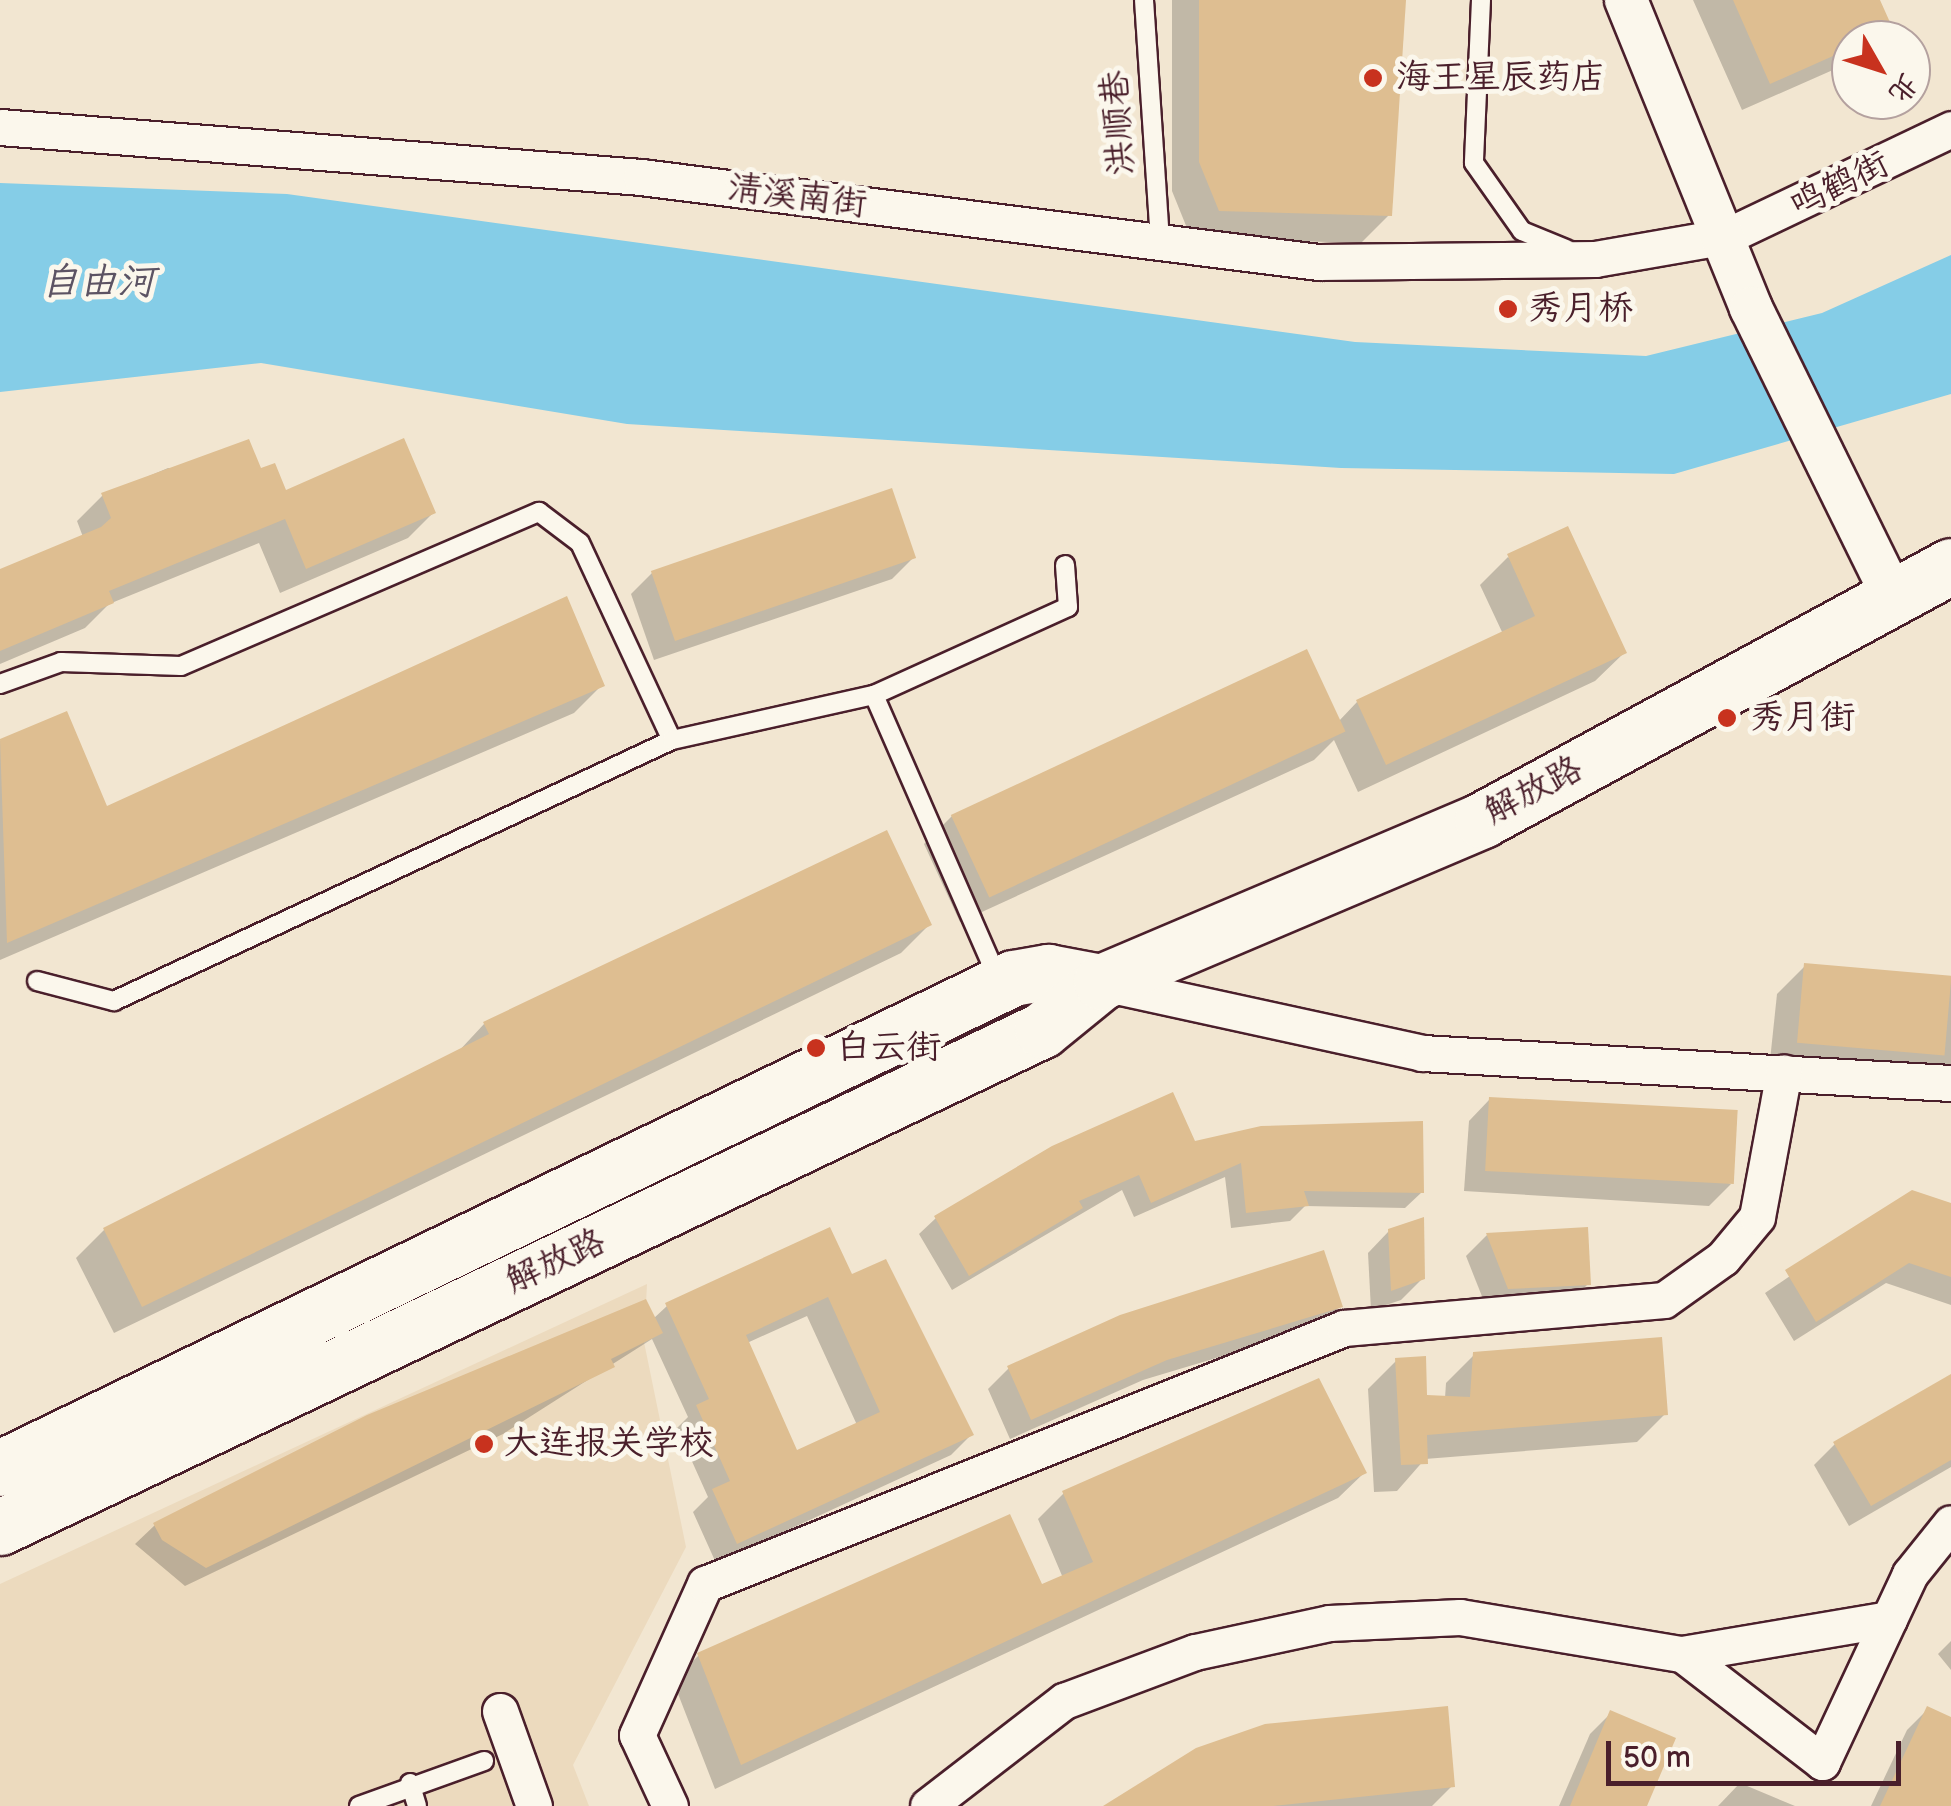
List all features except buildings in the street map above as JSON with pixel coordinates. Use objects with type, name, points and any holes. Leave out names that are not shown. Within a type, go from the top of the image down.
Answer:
[{"type":"main road","name":"解放路","points":[[0,1526],[1042,1030],[1101,982],[1482,820],[1951,566]]},
{"type":"main road","name":"解放路","points":[[0,1468],[1000,984],[1048,972],[1101,982]]},
{"type":"street","points":[[1626,0],[1727,236],[1751,308],[1893,597]]},
{"type":"street","name":"清溪南街","points":[[0,126],[642,177],[1318,262],[1595,259]]},
{"type":"street","name":"鸣鹤街","points":[[1595,259],[1727,236],[1951,130]]},
{"type":"street","points":[[1101,982],[1422,1053],[1951,1083]]},
{"type":"street","points":[[670,1806],[637,1735],[705,1584],[1344,1328],[1664,1300],[1723,1258],[1757,1216],[1784,1072]]},
{"type":"street","points":[[1682,1654],[1822,1762],[1889,1619],[1951,1523]]},
{"type":"street","points":[[928,1806],[1064,1701],[1195,1652],[1330,1623],[1460,1617],[1682,1654],[1889,1619]]},
{"type":"street","points":[[500,1711],[534,1806]]},
{"type":"lane","name":"洪顺巷","points":[[1144,0],[1160,242]]},
{"type":"lane","points":[[1481,0],[1474,163],[1522,231],[1595,259]]},
{"type":"lane","points":[[0,684],[61,662],[181,666],[539,512],[580,542],[672,740]]},
{"type":"lane","points":[[37,981],[114,1001],[672,740],[874,696],[1068,607],[1065,565]]},
{"type":"lane","points":[[874,696],[1000,984]]},
{"type":"lane","points":[[359,1806],[410,1784],[484,1761]]},
{"type":"lane","points":[[410,1784],[417,1806]]},
{"type":"shaded area","name":"大连报关学校","points":[[647,1284],[644,1342],[686,1547],[573,1765],[589,1806],[0,1806],[0,1584]]},
{"type":"water","name":"自由河","points":[[0,183],[287,194],[1355,342],[1646,356],[1822,313],[1951,255],[1951,394],[1674,474],[1341,468],[627,424],[261,363],[0,392]]},
{"type":"place","name":"海王星辰药店","points":[[1373,78]]},
{"type":"place","name":"秀月桥","points":[[1508,309]]},
{"type":"place","name":"秀月街","points":[[1727,718]]},
{"type":"place","name":"白云街","points":[[816,1048]]},
{"type":"place","name":"大连报关学校","points":[[484,1444]]}]
